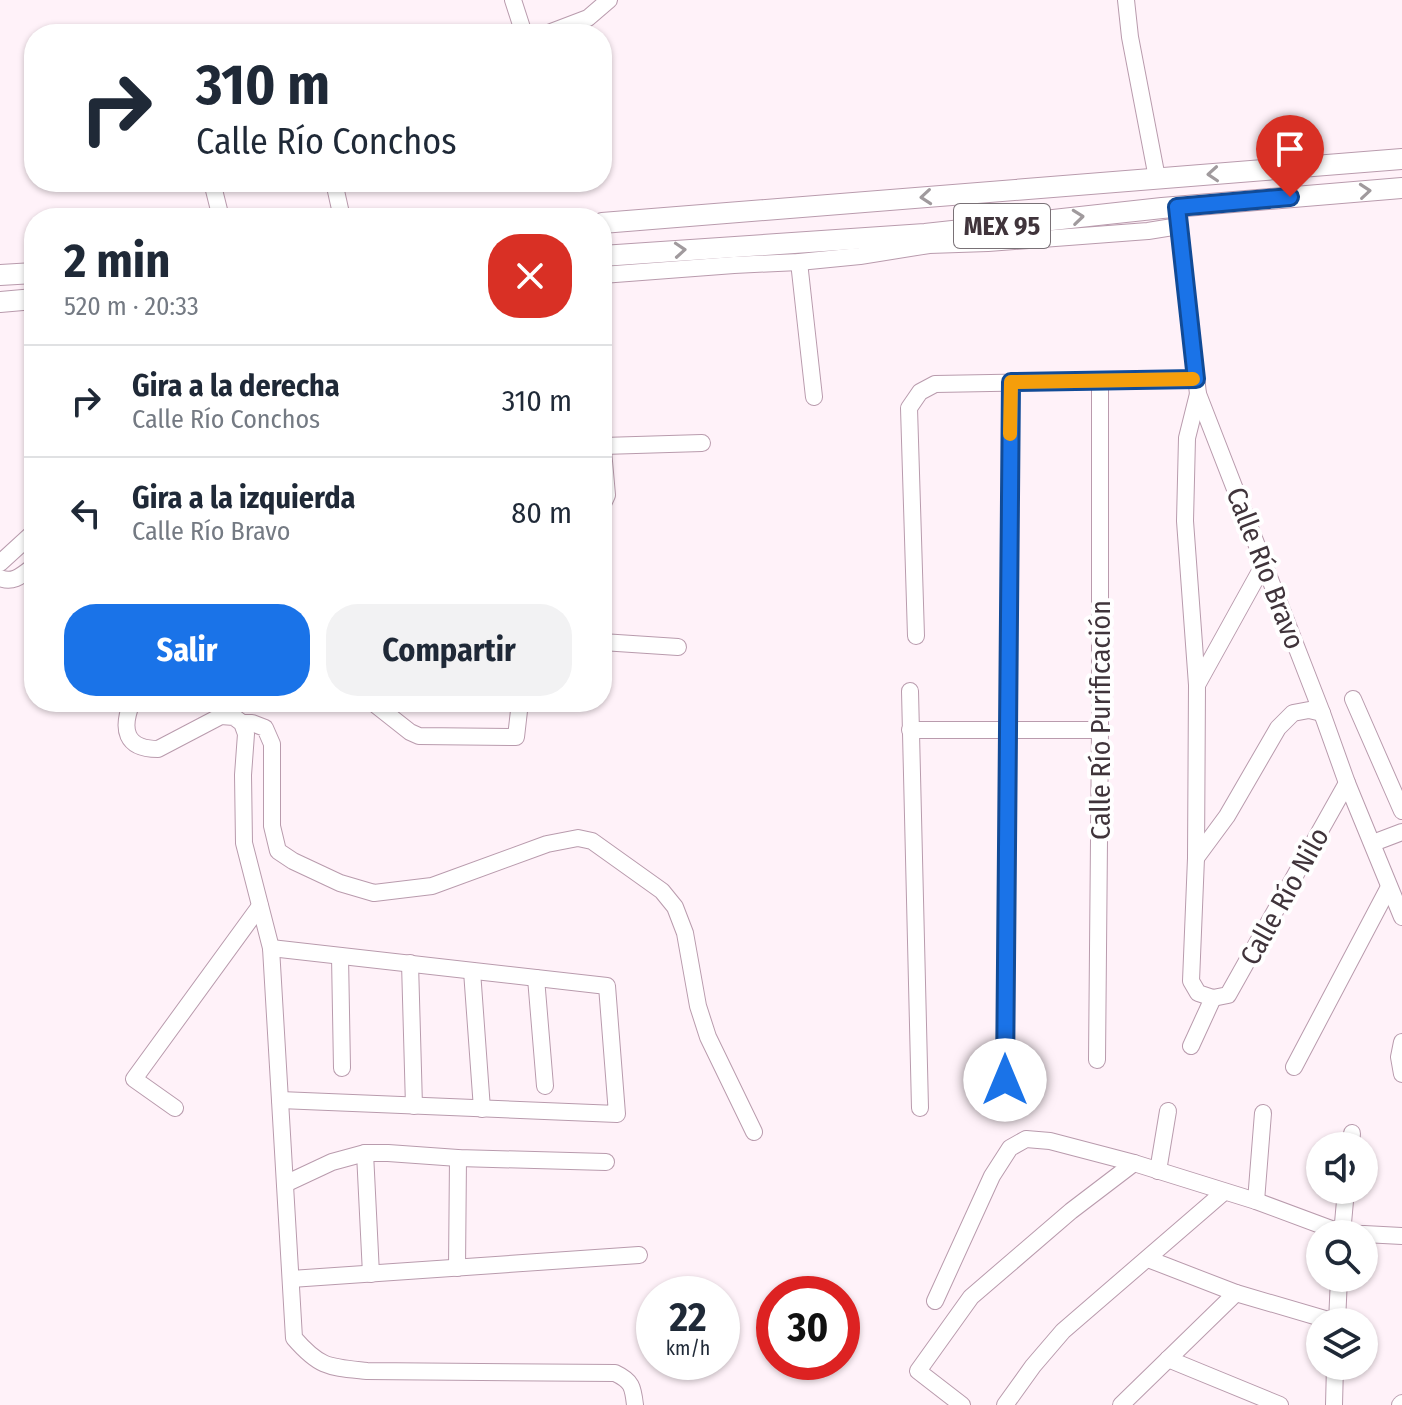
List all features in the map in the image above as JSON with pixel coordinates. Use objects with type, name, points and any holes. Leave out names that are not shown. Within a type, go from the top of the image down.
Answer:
[{"type":"main road","name":"MEX 95","points":[[612,222],[1402,159]]},
{"type":"main road","name":"MEX 95","points":[[612,255],[1178,216],[1402,188]]},
{"type":"main road","points":[[0,275],[24,274]]},
{"type":"main road","points":[[0,302],[24,300]]},
{"type":"street","points":[[513,0],[521,24]]},
{"type":"street","points":[[572,24],[588,18],[609,0]]},
{"type":"street","points":[[1126,0],[1130,37],[1157,178]]},
{"type":"street","points":[[612,274],[799,262],[929,245],[1148,231],[1178,216]]},
{"type":"street","name":"Calle Río Bravo","points":[[1178,216],[1197,386],[1347,783],[1402,917]]},
{"type":"street","points":[[799,262],[814,397]]},
{"type":"street","points":[[916,636],[909,408],[920,392],[935,384],[1100,380],[1197,386],[1187,438],[1185,521],[1197,685],[1196,858],[1191,981],[1198,993],[1213,998],[1191,1046]]},
{"type":"street","name":"Calle Río Purificación","points":[[1097,1060],[1100,380]]},
{"type":"street","points":[[1005,1080],[1011,382]]},
{"type":"street","points":[[612,446],[702,443]]},
{"type":"street","points":[[0,563],[24,541]]},
{"type":"street","points":[[1197,685],[1264,564]]},
{"type":"street","points":[[0,578],[15,580],[24,573]]},
{"type":"street","points":[[612,643],[678,647]]},
{"type":"street","points":[[910,691],[920,1108]]},
{"type":"street","points":[[1353,699],[1402,811]]},
{"type":"street","points":[[1196,858],[1227,816],[1278,728],[1293,713],[1309,710],[1322,713]]},
{"type":"street","points":[[128,712],[126,732],[134,745],[147,749],[158,749],[221,716],[234,717],[242,723],[246,734],[244,843],[271,948],[294,1338],[310,1356],[331,1367],[367,1371],[615,1373],[627,1379],[635,1405]]},
{"type":"street","points":[[385,712],[419,736],[516,737],[519,712]]},
{"type":"street","points":[[242,723],[265,728],[272,744],[272,826],[278,851],[340,883],[374,893],[432,886],[547,844],[578,838],[592,841],[662,891],[675,907],[685,933],[698,1006],[708,1037],[754,1132]]},
{"type":"street","points":[[910,730],[1100,730]]},
{"type":"street","name":"Calle Río Nilo","points":[[1213,998],[1228,995],[1347,783]]},
{"type":"street","points":[[1373,843],[1402,832]]},
{"type":"street","points":[[1294,1067],[1389,887]]},
{"type":"street","points":[[175,1108],[134,1079],[260,906]]},
{"type":"street","points":[[271,948],[607,986],[617,1114],[280,1100]]},
{"type":"street","points":[[340,956],[342,1068]]},
{"type":"street","points":[[410,963],[414,1106]]},
{"type":"street","points":[[472,971],[482,1109]]},
{"type":"street","points":[[536,978],[545,1086]]},
{"type":"street","points":[[1402,1042],[1399,1057],[1402,1074]]},
{"type":"street","points":[[1158,1171],[1168,1111]]},
{"type":"street","points":[[1256,1201],[1263,1113]]},
{"type":"street","points":[[935,1301],[992,1176],[1010,1148],[1026,1139],[1050,1141],[1134,1163],[1256,1201],[1306,1220]]},
{"type":"street","points":[[285,1184],[332,1162],[365,1153],[606,1162]]},
{"type":"street","points":[[365,1153],[371,1274]]},
{"type":"street","points":[[457,1268],[458,1158]]},
{"type":"street","points":[[962,1405],[918,1371],[971,1297],[1071,1211],[1134,1163]]},
{"type":"street","points":[[1005,1405],[1063,1331],[1224,1192]]},
{"type":"street","points":[[1378,1235],[1402,1236]]},
{"type":"street","points":[[291,1279],[639,1255]]},
{"type":"street","points":[[1148,1259],[1236,1293],[1306,1313]]},
{"type":"street","points":[[1121,1405],[1236,1293]]},
{"type":"street","points":[[1168,1359],[1280,1405]]},
{"type":"street","points":[[1334,1405],[1335,1380]]},
{"type":"slow traffic","points":[[1010,434],[1011,382],[1193,379]]},
{"type":"route","points":[[1005,1080],[1011,382],[1196,379],[1177,207],[1290,197]]}]
